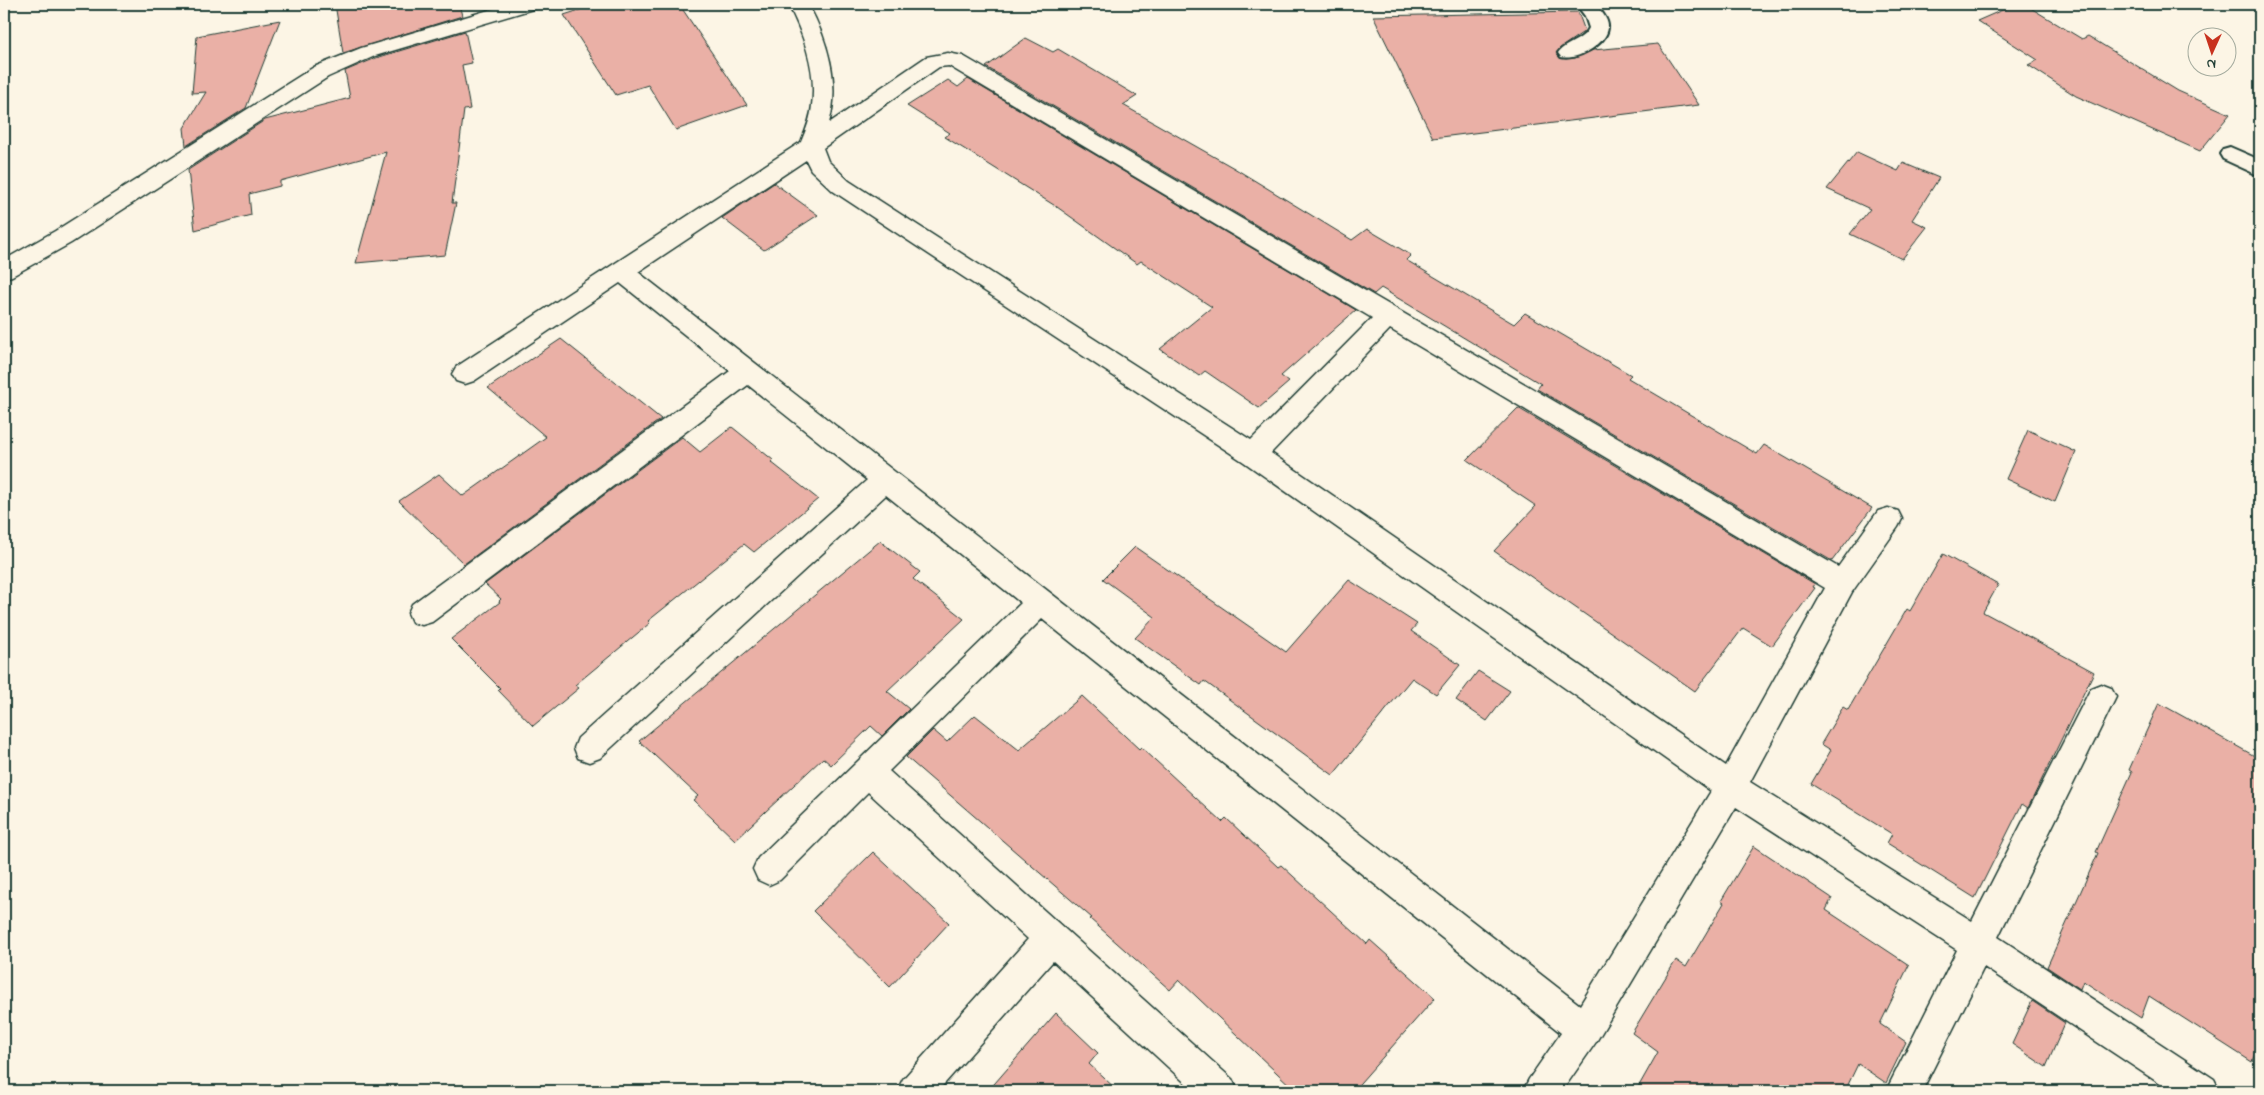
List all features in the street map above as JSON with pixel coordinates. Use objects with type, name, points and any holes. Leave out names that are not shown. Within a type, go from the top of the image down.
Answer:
[{"type":"street","points":[[4,270],[64,237],[321,72],[368,52],[529,4]]},
{"type":"street","points":[[798,4],[804,15],[824,79],[824,104],[811,146],[819,165],[841,186],[1253,455],[1731,787],[1977,943],[2202,1091]]},
{"type":"street","points":[[465,374],[620,270],[811,146],[933,62],[948,59],[956,61],[1842,584]]},
{"type":"street","points":[[620,270],[1584,1030]]},
{"type":"street","points":[[1253,455],[1389,316]]},
{"type":"street","points":[[422,613],[748,371]]},
{"type":"street","points":[[590,748],[885,479]]},
{"type":"street","points":[[1541,1091],[1584,1030],[1731,787],[1842,584],[1888,519]]},
{"type":"street","points":[[769,869],[1041,602]]},
{"type":"street","points":[[1904,1091],[2101,698]]},
{"type":"street","points":[[867,771],[1220,1091]]},
{"type":"street","points":[[916,1091],[1052,937]]},
{"type":"lane","points":[[1568,53],[1593,40],[1598,31],[1597,20],[1585,4]]},
{"type":"lane","points":[[2230,154],[2260,169]]},
{"type":"building","points":[[335,4],[459,4],[462,16],[343,53]]},
{"type":"building","points":[[598,4],[679,4],[747,105],[676,130],[648,85],[616,95],[564,15]]},
{"type":"building","points":[[2016,4],[2024,4],[2082,39],[2088,36],[2178,91],[2230,114],[2200,151],[2076,96],[2028,65],[2038,60],[1977,21]]},
{"type":"building","points":[[1578,12],[1585,31],[1560,48],[1556,53],[1560,58],[1575,58],[1593,50],[1658,44],[1699,105],[1433,138],[1373,16]]},
{"type":"building","points":[[280,20],[246,108],[186,146],[184,128],[206,92],[192,93],[197,36]]},
{"type":"building","points":[[465,31],[472,63],[462,65],[470,109],[464,110],[452,203],[456,203],[445,255],[356,263],[386,152],[280,181],[280,186],[249,194],[251,215],[195,230],[188,170],[265,120],[350,98],[345,71],[376,58]]},
{"type":"building","points":[[1026,38],[1053,52],[1058,49],[1137,96],[1123,105],[1234,168],[1352,240],[1367,229],[1411,255],[1406,260],[1514,324],[1525,313],[1631,375],[1628,378],[1757,454],[1764,445],[1872,508],[1832,561],[1537,389],[1541,384],[1381,288],[1374,294],[986,67]]},
{"type":"building","points":[[968,79],[1356,310],[1281,376],[1289,382],[1259,408],[1205,371],[1199,376],[1160,349],[1212,307],[1141,261],[1137,264],[1057,207],[945,137],[950,133],[907,106],[948,80],[958,87]]},
{"type":"building","points":[[1857,152],[1898,171],[1903,163],[1939,178],[1912,220],[1927,227],[1902,259],[1850,234],[1870,209],[1827,189]]},
{"type":"building","points":[[774,183],[818,215],[764,250],[722,218]]},
{"type":"building","points":[[561,339],[661,419],[464,564],[399,501],[439,474],[463,496],[546,437],[488,388]]},
{"type":"building","points":[[1518,408],[1815,584],[1813,587],[1815,588],[1772,646],[1743,628],[1695,691],[1494,551],[1536,506],[1467,460]]},
{"type":"building","points":[[732,427],[773,460],[771,462],[818,499],[754,552],[744,544],[648,621],[650,623],[575,685],[579,688],[533,726],[498,690],[500,688],[451,639],[500,602],[501,599],[485,584],[682,437],[700,452]]},
{"type":"building","points":[[2028,430],[2076,452],[2055,502],[2006,479]]},
{"type":"building","points":[[880,541],[920,572],[913,579],[964,619],[887,691],[909,709],[882,736],[871,726],[831,765],[823,758],[735,840],[693,800],[698,796],[639,741]]},
{"type":"building","points":[[1135,547],[1286,652],[1349,580],[1417,624],[1411,631],[1460,665],[1436,694],[1412,678],[1333,775],[1204,681],[1201,685],[1135,638],[1155,617],[1103,579]]},
{"type":"building","points":[[1943,554],[1998,585],[1983,612],[2094,672],[2028,808],[2022,804],[1975,898],[1887,843],[1892,834],[1811,784],[1831,750],[1821,744],[1843,707],[1848,710],[1907,609],[1910,611]]},
{"type":"building","points":[[1478,671],[1510,691],[1487,721],[1456,700]]},
{"type":"building","points":[[1082,696],[1139,749],[1141,747],[1222,822],[1226,818],[1278,867],[1281,865],[1367,944],[1370,940],[1435,998],[1353,1091],[1296,1091],[1179,980],[1170,990],[1090,919],[1092,918],[906,757],[933,730],[947,742],[975,715],[1019,750]]},
{"type":"building","points":[[2159,703],[2260,759],[2260,1036],[2252,1062],[2149,996],[2141,1018],[2083,981],[2080,989],[2047,967],[2098,853],[2096,852],[2132,772],[2129,770]]},
{"type":"building","points":[[1754,846],[1832,898],[1826,910],[1909,965],[1880,1024],[1906,1042],[1886,1083],[1858,1064],[1845,1091],[1636,1091],[1658,1052],[1632,1033],[1676,960],[1686,967],[1724,903],[1721,901]]},
{"type":"building","points":[[873,852],[949,923],[890,987],[813,911]]},
{"type":"building","points":[[2032,1001],[2065,1023],[2046,1067],[2012,1044]]},
{"type":"building","points":[[1056,1013],[1098,1053],[1089,1064],[1118,1091],[988,1091]]}]
